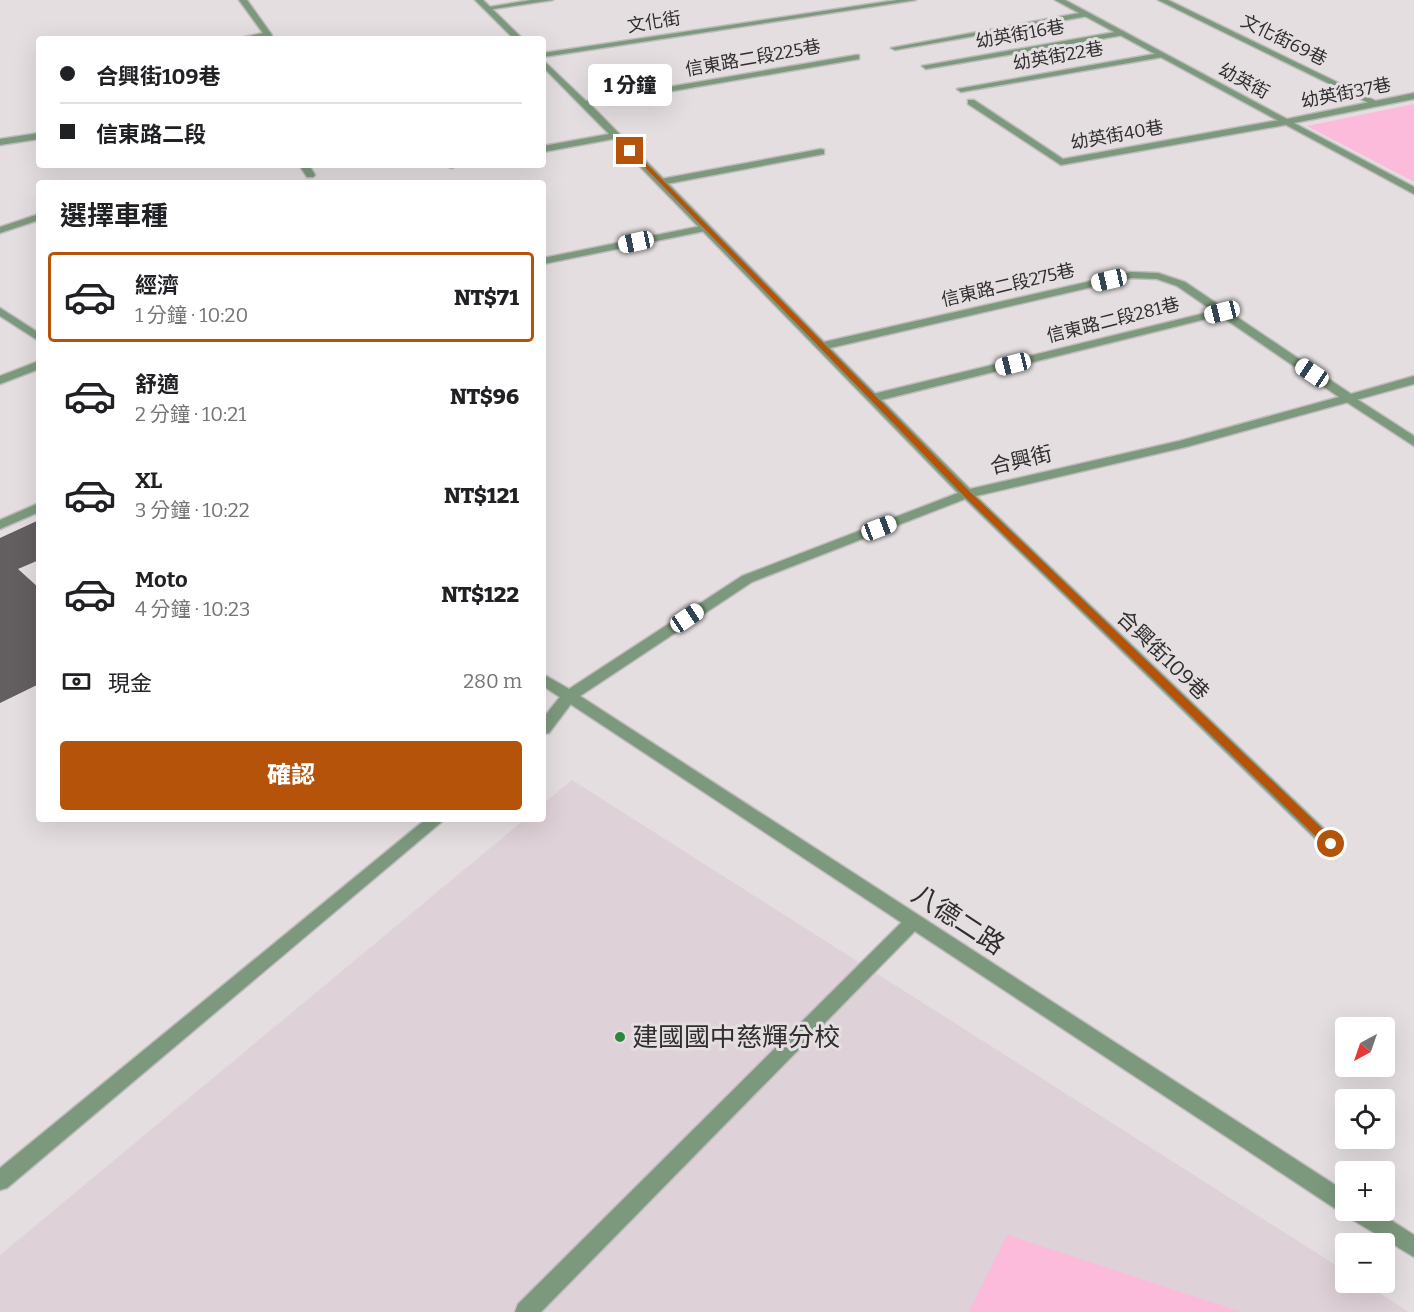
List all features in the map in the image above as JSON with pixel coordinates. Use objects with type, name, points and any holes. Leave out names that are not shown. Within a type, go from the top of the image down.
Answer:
[{"type":"street","points":[[243,0],[268,35],[261,36]]},
{"type":"street","points":[[479,0],[516,36]]},
{"type":"street","points":[[487,8],[549,0]]},
{"type":"street","name":"文化街","points":[[546,56],[912,0]]},
{"type":"street","name":"幼英街","points":[[1059,0],[1414,191]]},
{"type":"street","name":"文化街69巷","points":[[1163,0],[1378,104]]},
{"type":"street","points":[[895,48],[1085,14]]},
{"type":"street","name":"幼英街16巷","points":[[926,66],[1120,33]]},
{"type":"street","name":"幼英街22巷","points":[[961,89],[1160,55]]},
{"type":"street","name":"信東路二段225巷","points":[[584,104],[856,57]]},
{"type":"street","name":"合興街109巷","points":[[546,65],[967,494],[1331,844]]},
{"type":"street","name":"幼英街37巷","points":[[1285,122],[1414,96]]},
{"type":"street","name":"幼英街40巷","points":[[971,102],[1061,162],[1285,122]]},
{"type":"street","points":[[0,142],[36,136]]},
{"type":"street","points":[[546,148],[615,136]]},
{"type":"street","points":[[661,182],[821,152]]},
{"type":"street","points":[[306,168],[310,175]]},
{"type":"street","points":[[0,230],[36,218]]},
{"type":"street","points":[[546,260],[706,228]]},
{"type":"street","name":"信東路二段275巷","points":[[822,346],[1131,275],[1158,276],[1181,284],[1414,442]]},
{"type":"street","points":[[0,311],[36,336]]},
{"type":"street","name":"信東路二段281巷","points":[[873,398],[1222,312]]},
{"type":"street","points":[[0,380],[36,366]]},
{"type":"street","name":"合興街","points":[[546,725],[569,696],[747,579],[967,494],[1182,444],[1414,380]]},
{"type":"street","points":[[0,525],[36,508]]},
{"type":"street","name":"八德二路","points":[[546,681],[1335,1197]]},
{"type":"street","points":[[0,1181],[432,822]]},
{"type":"street","points":[[526,1312],[913,922]]},
{"type":"street","points":[[1373,1221],[1414,1247]]},
{"type":"shaded area","points":[[1414,104],[1414,182],[1307,126]]},
{"type":"shaded area","name":"建國國中慈輝分校","points":[[572,780],[1335,1265],[1335,1293],[1379,1293],[1409,1312],[0,1312],[0,1255],[521,822],[546,822],[546,802]]},
{"type":"shaded area","points":[[1007,1235],[1242,1312],[969,1312]]},
{"type":"building","points":[[36,521],[36,561],[18,569],[36,585],[36,685],[0,703],[0,538]]},
{"type":"place","name":"建國國中慈輝分校","points":[[620,1037]]},
{"type":"route","points":[[630,151],[967,494],[1331,844]]}]
